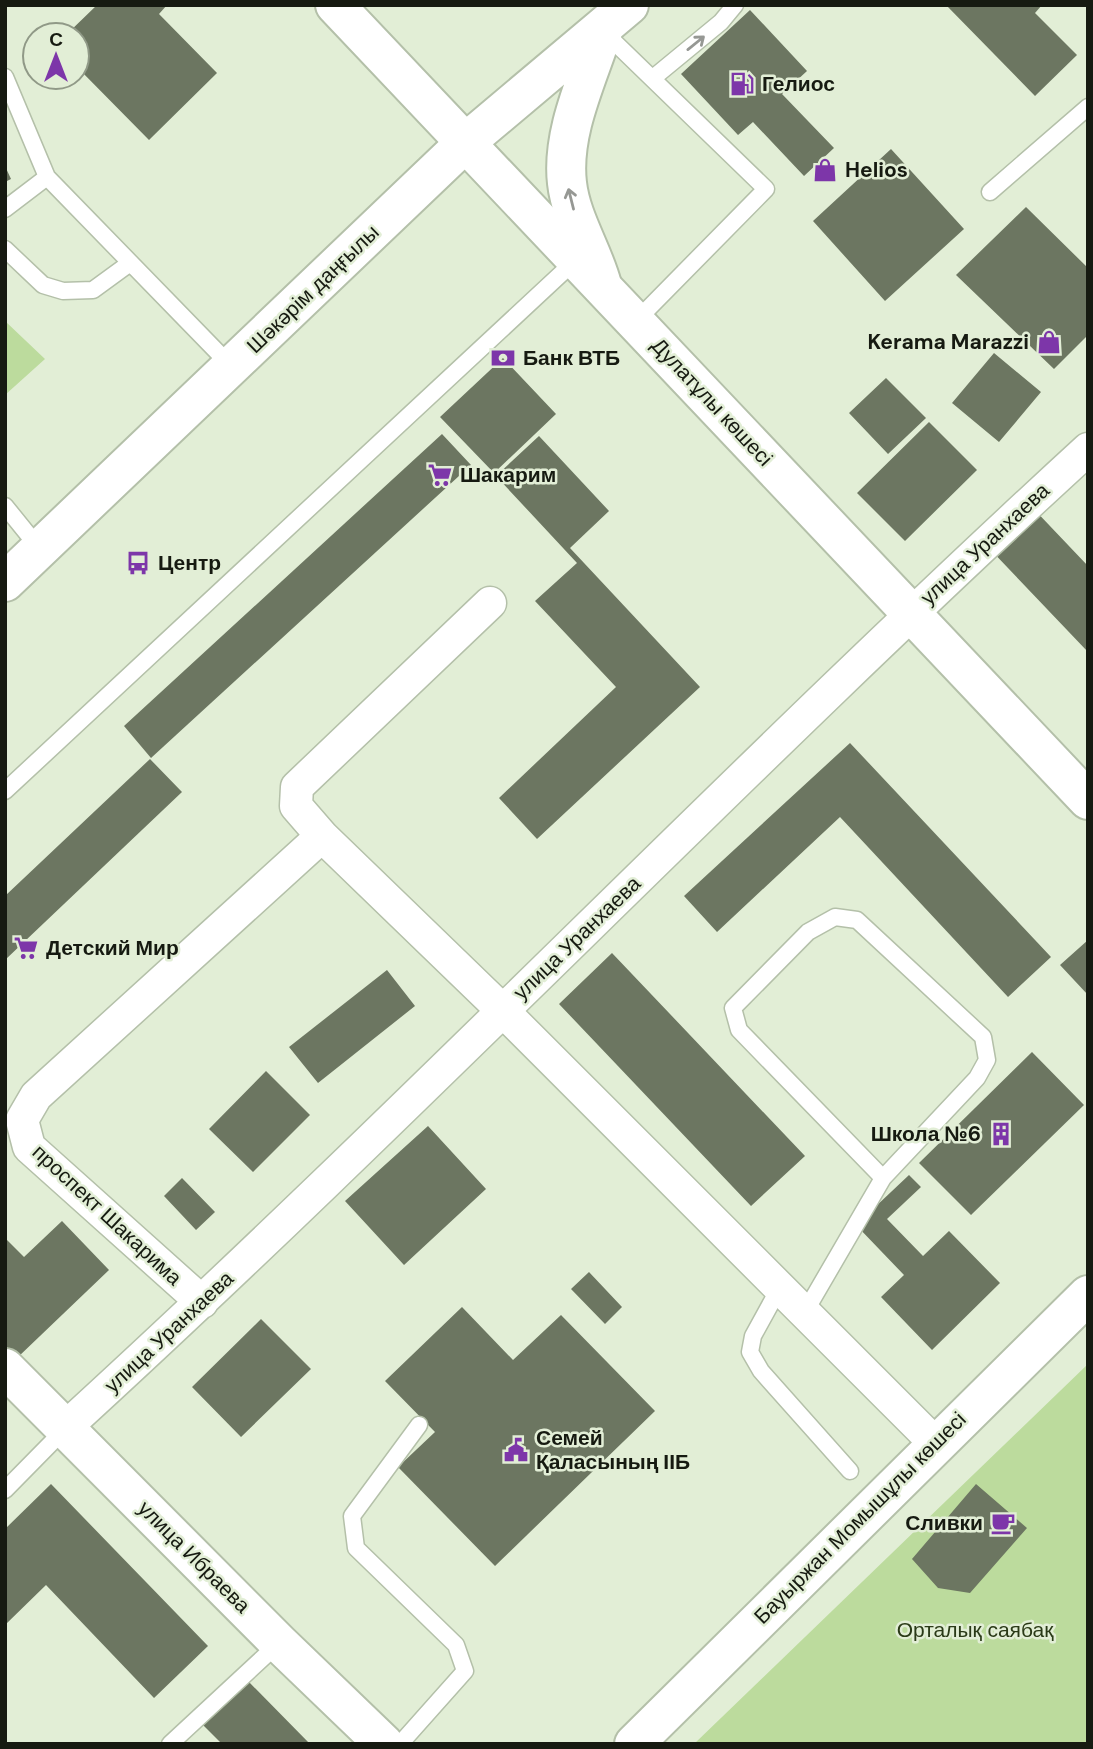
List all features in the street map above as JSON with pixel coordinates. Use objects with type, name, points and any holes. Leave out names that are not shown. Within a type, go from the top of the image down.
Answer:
[{"type":"street","name":"Дулатұлы көшесі","points":[[335,5],[1088,800]]},
{"type":"street","name":"Шәкәрім даңғылы","points":[[5,582],[465,143],[616,18]]},
{"type":"street","points":[[589,272],[567,182],[569,134],[616,18]]},
{"type":"street","name":"улица Уранхаева","points":[[66,1427],[202,1302],[911,612],[1088,449]]},
{"type":"street","points":[[490,603],[297,787],[296,806],[322,836],[503,1011],[935,1443]]},
{"type":"street","name":"проспект Шакарима","points":[[202,1302],[29,1147],[22,1121],[36,1096],[322,836]]},
{"type":"street","name":"Бауыржан Момышұлы көшесі","points":[[634,1744],[1088,1294]]},
{"type":"street","name":"улица Ибраева","points":[[5,1368],[279,1643],[384,1744]]},
{"type":"lane","points":[[653,78],[721,22],[735,5]]},
{"type":"lane","points":[[616,18],[653,78],[766,189],[636,321]]},
{"type":"lane","points":[[5,76],[47,177],[231,366]]},
{"type":"lane","points":[[990,192],[1088,107]]},
{"type":"lane","points":[[5,209],[47,177]]},
{"type":"lane","points":[[5,249],[43,285],[63,291],[93,290],[130,263]]},
{"type":"lane","points":[[5,791],[589,272]]},
{"type":"lane","points":[[5,506],[39,548]]},
{"type":"lane","points":[[805,1312],[883,1178],[977,1078],[987,1060],[983,1037],[857,920],[835,917],[808,932],[733,1008],[739,1030],[883,1178]]},
{"type":"lane","points":[[779,1287],[753,1336],[750,1352],[761,1371],[850,1471]]},
{"type":"lane","points":[[400,1744],[465,1671],[456,1644],[356,1548],[352,1516],[419,1425]]},
{"type":"lane","points":[[5,1490],[66,1427]]},
{"type":"lane","points":[[170,1744],[279,1643]]},
{"type":"green space","points":[[5,321],[45,359],[5,395]]},
{"type":"green space","name":"Орталық саябақ","points":[[1088,1364],[1088,1744],[694,1744]]},
{"type":"building","points":[[97,5],[167,5],[159,14],[217,73],[149,140],[91,81],[91,21],[80,21]]},
{"type":"building","points":[[946,5],[1042,5],[1035,13],[1077,55],[1035,96]]},
{"type":"building","name":"Гелиос","points":[[750,10],[807,71],[782,94],[834,148],[804,176],[753,122],[738,135],[681,74]]},
{"type":"building","points":[[891,149],[964,229],[885,301],[813,221]]},
{"type":"building","points":[[5,166],[11,179],[5,182]]},
{"type":"building","points":[[1026,207],[1088,268],[1088,335],[1054,369],[956,275]]},
{"type":"building","points":[[994,353],[1041,392],[999,442],[952,403]]},
{"type":"building","points":[[503,358],[556,414],[494,473],[440,417]]},
{"type":"building","points":[[886,378],[926,418],[888,454],[849,413]]},
{"type":"building","points":[[929,422],[977,470],[905,541],[857,493]]},
{"type":"building","points":[[442,434],[471,465],[151,758],[124,726]]},
{"type":"building","points":[[539,436],[609,511],[570,548],[700,687],[537,839],[499,798],[616,687],[535,601],[577,563],[496,476]]},
{"type":"building","points":[[1030,505],[1088,566],[1088,652],[987,546]]},
{"type":"building","points":[[850,743],[1051,957],[1008,997],[840,817],[717,932],[684,896]]},
{"type":"building","points":[[150,759],[182,792],[5,960],[5,896]]},
{"type":"building","points":[[1088,940],[1088,995],[1060,965]]},
{"type":"building","points":[[612,953],[805,1156],[751,1206],[559,1004]]},
{"type":"building","points":[[387,970],[415,1006],[318,1083],[289,1047]]},
{"type":"building","name":"Школа №6","points":[[1032,1052],[1084,1105],[971,1215],[919,1163]]},
{"type":"building","points":[[266,1071],[310,1115],[253,1172],[209,1129]]},
{"type":"building","points":[[428,1126],[486,1189],[404,1265],[345,1201]]},
{"type":"building","points":[[909,1175],[921,1187],[887,1219],[923,1256],[949,1231],[1000,1283],[932,1350],[881,1297],[904,1275],[856,1225]]},
{"type":"building","points":[[182,1178],[215,1212],[196,1230],[164,1196]]},
{"type":"building","points":[[62,1221],[109,1270],[17,1358],[5,1345],[5,1238],[24,1257]]},
{"type":"building","points":[[589,1272],[622,1307],[605,1324],[571,1289]]},
{"type":"building","name":"Семей Қаласының ІІБ","points":[[462,1307],[513,1360],[561,1315],[655,1411],[495,1566],[398,1467],[435,1432],[385,1381]]},
{"type":"building","points":[[261,1319],[311,1369],[241,1437],[192,1387]]},
{"type":"building","points":[[51,1484],[208,1646],[154,1698],[46,1585],[5,1625],[5,1529]]},
{"type":"building","points":[[976,1484],[1027,1528],[970,1593],[938,1588],[912,1559]]},
{"type":"building","points":[[248,1681],[310,1744],[222,1744],[203,1725]]},
{"type":"place","name":"Гелиос","points":[[742,84]]},
{"type":"place","name":"Helios","points":[[825,170]]},
{"type":"place","name":"Kerama Marazzi","points":[[1049,342]]},
{"type":"place","name":"Банк ВТБ","points":[[503,358]]},
{"type":"place","name":"Шакарим","points":[[440,475]]},
{"type":"place","name":"Центр","points":[[138,563]]},
{"type":"place","name":"Детский Мир","points":[[26,948]]},
{"type":"place","name":"Школа №6","points":[[1001,1134]]},
{"type":"place","name":"Семей Қаласының ІІБ","points":[[516,1450]]},
{"type":"place","name":"Сливки","points":[[1003,1523]]}]
